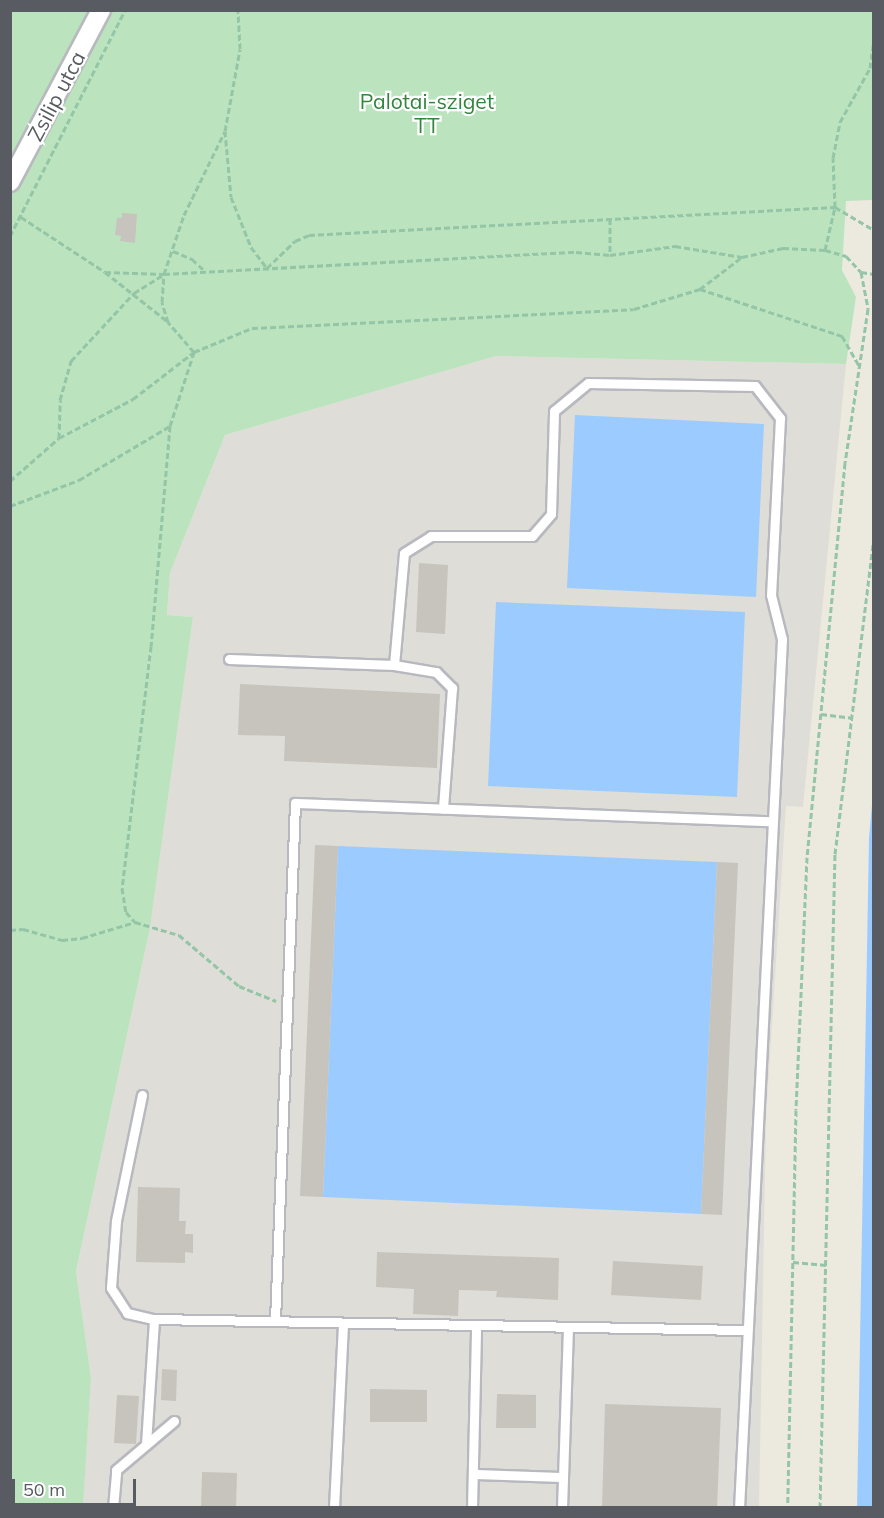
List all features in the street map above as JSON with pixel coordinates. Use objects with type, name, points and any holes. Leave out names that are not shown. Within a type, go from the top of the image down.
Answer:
[{"type":"street","name":"Zsilip utca","points":[[10,182],[101,10]]},
{"type":"lane","points":[[394,665],[404,553],[431,536],[532,536],[551,514],[554,411],[588,383],[755,386],[780,418],[771,595],[782,639],[745,1330],[739,1508]]},
{"type":"lane","points":[[229,659],[394,665],[436,672],[452,688],[443,809]]},
{"type":"lane","points":[[275,1322],[295,804],[771,821]]},
{"type":"lane","points":[[142,1095],[116,1221],[111,1288],[127,1313],[154,1319],[745,1330]]},
{"type":"lane","points":[[146,1444],[154,1319]]},
{"type":"lane","points":[[334,1508],[343,1323]]},
{"type":"lane","points":[[472,1508],[476,1325]]},
{"type":"lane","points":[[562,1508],[568,1327]]},
{"type":"lane","points":[[113,1508],[116,1470],[174,1421]]},
{"type":"lane","points":[[473,1474],[563,1477]]},
{"type":"path","points":[[10,236],[125,10]]},
{"type":"path","points":[[238,10],[240,49],[225,131],[231,196],[251,247],[267,268]]},
{"type":"path","points":[[825,250],[835,207],[833,158],[840,122],[870,68],[873,39]]},
{"type":"path","points":[[168,322],[162,302],[164,274],[184,215],[225,131]]},
{"type":"path","points":[[267,268],[295,241],[309,234],[835,207],[873,230]]},
{"type":"path","points":[[20,216],[134,293],[168,322],[194,352]]},
{"type":"path","points":[[610,218],[610,255]]},
{"type":"path","points":[[105,272],[164,274],[576,252],[610,255],[675,246],[742,257],[783,248],[825,250],[846,256],[861,272],[868,309],[845,463],[807,857],[793,1262],[788,1508]]},
{"type":"path","points":[[173,251],[192,259],[205,271]]},
{"type":"path","points":[[10,481],[58,438],[133,399],[194,352],[252,328],[634,309],[700,289],[742,257]]},
{"type":"path","points":[[861,272],[873,274]]},
{"type":"path","points":[[58,438],[60,400],[71,361],[134,293],[164,274]]},
{"type":"path","points":[[700,289],[842,336],[860,368]]},
{"type":"path","points":[[194,352],[170,426],[151,646],[122,888],[126,912],[135,922],[179,935],[239,986],[287,1006]]},
{"type":"path","points":[[10,506],[79,480],[170,426]]},
{"type":"path","points":[[820,1508],[835,854],[873,537]]},
{"type":"path","points":[[820,714],[852,718]]},
{"type":"path","points":[[10,930],[23,929],[62,939],[82,938],[135,922]]},
{"type":"path","points":[[793,1262],[827,1265]]},
{"type":"shaded area","points":[[496,356],[846,364],[803,807],[786,806],[766,1117],[759,1507],[83,1507],[91,1378],[76,1271],[150,928],[193,617],[167,615],[170,573],[225,435]]},
{"type":"green space","name":"Palotai-sziget TT","points":[[10,11],[874,11],[873,200],[846,201],[842,270],[856,297],[846,364],[496,356],[225,435],[170,573],[167,615],[193,617],[150,928],[76,1271],[91,1378],[83,1508],[10,1507]]},
{"type":"water","points":[[575,415],[764,424],[756,597],[567,588]]},
{"type":"water","points":[[496,602],[745,612],[737,797],[488,786]]},
{"type":"water","points":[[873,794],[874,1507],[857,1508],[869,838]]},
{"type":"water","points":[[338,846],[717,862],[701,1214],[323,1197]]},
{"type":"building","points":[[122,213],[137,214],[135,243],[120,241],[121,236],[115,235],[117,218],[122,218]]},
{"type":"building","points":[[419,563],[448,565],[445,634],[416,632]]},
{"type":"building","points":[[240,684],[440,694],[437,768],[284,761],[285,736],[238,735]]},
{"type":"building","points":[[315,845],[338,846],[323,1197],[300,1196]]},
{"type":"building","points":[[717,862],[738,863],[722,1215],[701,1214]]},
{"type":"building","points":[[138,1187],[180,1188],[179,1221],[186,1221],[185,1234],[193,1234],[193,1253],[185,1252],[185,1263],[136,1262]]},
{"type":"building","points":[[377,1252],[559,1258],[558,1300],[496,1297],[497,1291],[459,1290],[458,1316],[413,1314],[414,1289],[376,1287]]},
{"type":"building","points":[[613,1261],[703,1266],[701,1300],[611,1295]]},
{"type":"building","points":[[162,1369],[177,1370],[176,1401],[161,1400]]},
{"type":"building","points":[[370,1389],[427,1390],[427,1422],[370,1422]]},
{"type":"building","points":[[497,1394],[536,1395],[536,1428],[496,1428]]},
{"type":"building","points":[[117,1395],[139,1396],[136,1444],[114,1443]]},
{"type":"building","points":[[605,1404],[721,1408],[717,1508],[602,1508]]},
{"type":"building","points":[[202,1472],[237,1473],[236,1508],[201,1508]]}]
